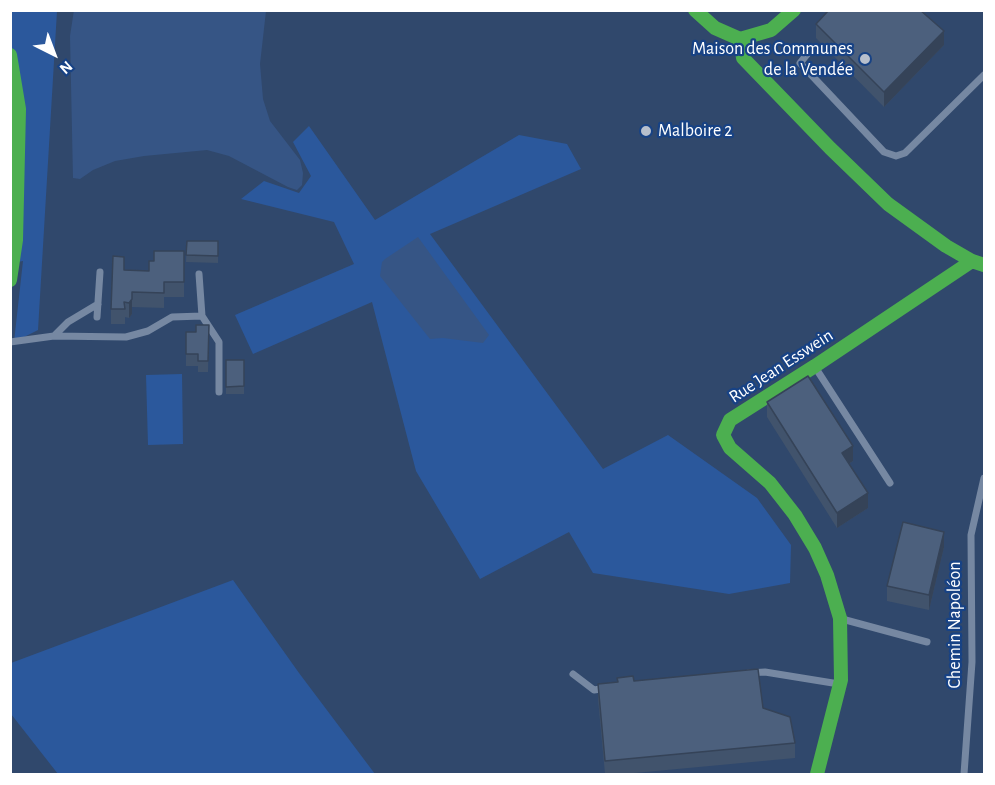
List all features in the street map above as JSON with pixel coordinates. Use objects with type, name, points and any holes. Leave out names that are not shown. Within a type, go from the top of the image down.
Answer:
[{"type":"street","points":[[695,10],[715,28],[740,39],[771,30],[794,10]]},
{"type":"street","points":[[740,39],[743,58],[888,204],[946,246],[978,263]]},
{"type":"street","points":[[10,55],[19,109],[16,240],[10,280]]},
{"type":"street","name":"Rue Jean Esswein","points":[[817,774],[840,684],[840,618],[823,566],[795,515],[770,483],[730,448],[723,435],[730,420],[963,269],[978,263]]},
{"type":"lane","points":[[809,52],[800,63],[884,152],[896,156],[905,153],[984,75]]},
{"type":"lane","points":[[97,317],[99,272]]},
{"type":"lane","points":[[199,274],[202,316],[219,342],[219,392]]},
{"type":"lane","points":[[54,336],[68,322],[98,304]]},
{"type":"lane","points":[[10,342],[54,336],[126,337],[148,331],[172,317],[202,316]]},
{"type":"lane","points":[[815,366],[890,483]]},
{"type":"lane","name":"Chemin Napoléon","points":[[964,774],[972,662],[971,535],[984,478]]},
{"type":"lane","points":[[840,618],[927,642]]},
{"type":"lane","points":[[742,673],[765,672],[840,684]]},
{"type":"lane","points":[[573,674],[594,690],[617,687]]},
{"type":"shaded area","points":[[74,10],[266,11],[260,64],[263,99],[270,121],[300,160],[303,173],[302,185],[297,190],[288,187],[229,156],[207,150],[115,161],[93,170],[80,179],[73,178],[70,36]]},
{"type":"shaded area","points":[[11,11],[57,11],[38,330],[14,342],[23,261],[11,263]]},
{"type":"shaded area","points":[[309,126],[375,220],[519,135],[567,144],[581,169],[430,234],[603,469],[668,435],[757,498],[791,545],[790,583],[729,594],[593,573],[569,532],[480,579],[416,471],[372,302],[253,354],[235,315],[354,264],[334,222],[241,199],[264,181],[299,193],[311,176],[293,142]]},
{"type":"shaded area","points":[[418,237],[489,335],[483,343],[443,338],[430,339],[380,276],[382,262]]},
{"type":"shaded area","points":[[182,374],[183,444],[148,445],[146,375]]},
{"type":"shaded area","points":[[233,580],[375,774],[58,774],[11,714],[11,663]]},
{"type":"building","name":"Maison des Communes de la Vendée","points":[[829,10],[920,10],[944,31],[884,92],[816,24]]},
{"type":"building","points":[[187,241],[218,241],[218,256],[186,255]]},
{"type":"building","points":[[154,251],[184,251],[184,282],[164,282],[164,293],[132,292],[132,299],[129,303],[124,302],[125,309],[111,309],[113,256],[124,257],[124,270],[149,271],[149,261],[154,261]]},
{"type":"building","points":[[196,325],[209,325],[208,361],[198,361],[198,354],[186,354],[186,332],[196,332]]},
{"type":"building","points":[[226,360],[244,360],[244,386],[226,387]]},
{"type":"building","points":[[808,376],[853,446],[842,453],[868,493],[837,513],[767,402]]},
{"type":"building","points":[[903,522],[944,532],[929,595],[887,586]]},
{"type":"building","points":[[758,669],[763,708],[790,717],[795,743],[605,761],[598,684],[618,682],[617,678],[633,676],[634,681]]},
{"type":"traffic: fast","points":[[695,10],[715,28],[740,39]]},
{"type":"traffic: fast","points":[[740,39],[771,30],[794,10]]},
{"type":"traffic: fast","points":[[740,39],[743,58],[888,204],[946,246],[984,265]]},
{"type":"traffic: fast","points":[[10,55],[19,109],[16,240],[10,280]]},
{"type":"traffic: fast","points":[[817,774],[841,680],[840,618],[827,575],[815,548],[795,515],[770,483],[730,448],[723,435],[730,420],[972,261]]},
{"type":"place","name":"Maison des Communes de la Vendée","points":[[865,59]]},
{"type":"place","name":"Malboire 2","points":[[646,131]]}]
